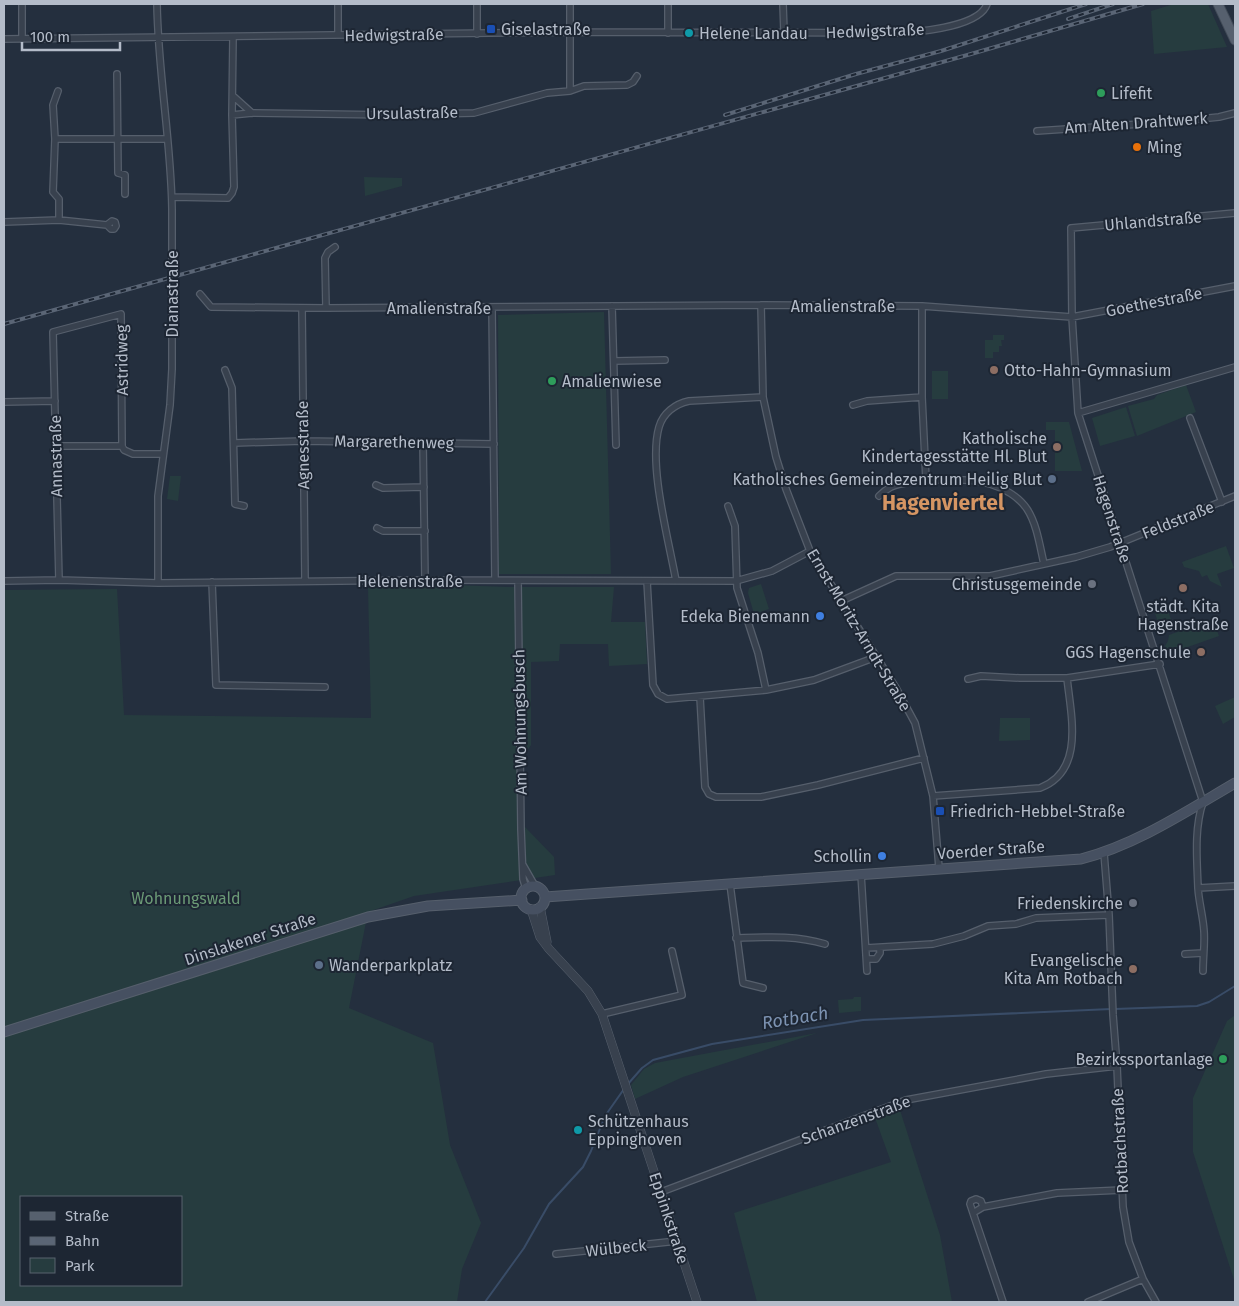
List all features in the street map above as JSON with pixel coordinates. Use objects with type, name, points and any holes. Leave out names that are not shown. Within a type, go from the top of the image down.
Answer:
[{"type":"main road","points":[[1218,4],[1235,40]]},
{"type":"main road","name":"Voerder Straße","points":[[545,897],[1081,859],[1104,853],[1125,844],[1235,783]]},
{"type":"main road","points":[[535,886],[542,890],[545,897],[544,903],[535,908],[525,906],[522,894],[526,889],[535,886]]},
{"type":"main road","name":"Dinslakener Straße","points":[[4,1032],[368,917],[428,906],[522,900]]},
{"type":"street","points":[[22,4],[22,39]]},
{"type":"street","name":"Dianastraße","points":[[157,4],[158,37],[172,197],[172,369],[170,405],[158,496],[158,583]]},
{"type":"street","points":[[338,4],[338,35]]},
{"type":"street","points":[[477,4],[477,34]]},
{"type":"street","points":[[570,4],[570,91]]},
{"type":"street","points":[[668,4],[668,33]]},
{"type":"street","points":[[783,4],[784,32]]},
{"type":"street","name":"Hedwigstraße","points":[[4,39],[569,32],[920,32],[976,18],[983,11],[986,4]]},
{"type":"street","points":[[172,197],[228,198],[232,193],[234,187],[232,115],[233,37]]},
{"type":"street","points":[[117,74],[118,173],[125,176],[125,194]]},
{"type":"street","name":"Ursulastraße","points":[[232,115],[252,113],[391,115],[474,112],[547,93],[570,91],[584,86],[627,85],[633,82],[637,76]]},
{"type":"street","points":[[58,91],[53,105],[55,139],[53,192],[59,200],[59,220]]},
{"type":"street","points":[[232,96],[252,113]]},
{"type":"street","name":"Am Alten Drahtwerk","points":[[1037,131],[1170,122],[1218,117],[1235,113]]},
{"type":"street","points":[[55,139],[167,139]]},
{"type":"street","name":"Uhlandstraße","points":[[1071,228],[1235,213]]},
{"type":"street","points":[[4,222],[59,220],[108,224]]},
{"type":"street","name":"Hagenstraße","points":[[1071,228],[1072,317],[1078,413],[1203,802]]},
{"type":"street","points":[[326,308],[325,258],[328,252],[335,247]]},
{"type":"street","name":"Goethestraße","points":[[1072,317],[1235,286]]},
{"type":"street","name":"Amalienstraße","points":[[200,294],[211,307],[922,306],[1072,317]]},
{"type":"street","name":"Ernst-Moritz-Arndt-Straße","points":[[761,305],[764,397],[776,457],[783,481],[810,551],[916,723],[933,796],[939,868]]},
{"type":"street","points":[[612,306],[616,445]]},
{"type":"street","points":[[922,306],[922,397],[926,480]]},
{"type":"street","points":[[492,307],[495,580]]},
{"type":"street","name":"Agnesstraße","points":[[302,308],[305,581]]},
{"type":"street","name":"Astridweg","points":[[53,332],[121,314],[122,446]]},
{"type":"street","name":"Annastraße","points":[[53,332],[59,580]]},
{"type":"street","points":[[614,361],[666,360]]},
{"type":"street","points":[[1078,413],[1235,367]]},
{"type":"street","points":[[225,370],[232,388],[235,504],[244,506]]},
{"type":"street","points":[[676,581],[658,481],[656,443],[659,426],[671,409],[681,403],[764,397]]},
{"type":"street","points":[[853,405],[867,401],[922,397]]},
{"type":"street","points":[[4,402],[55,401]]},
{"type":"street","points":[[1190,418],[1222,502]]},
{"type":"street","name":"Margarethenweg","points":[[234,443],[303,441],[494,444]]},
{"type":"street","points":[[423,442],[425,580]]},
{"type":"street","points":[[55,446],[122,446],[124,450],[133,454],[163,454]]},
{"type":"street","points":[[879,496],[891,487],[926,480],[988,483],[1001,488],[1018,498],[1028,510],[1044,564]]},
{"type":"street","points":[[376,484],[383,488],[424,487]]},
{"type":"street","name":"Feldstraße","points":[[1120,543],[1235,496]]},
{"type":"street","points":[[728,506],[735,526],[736,581],[758,653],[766,690]]},
{"type":"street","points":[[377,528],[383,531],[425,531]]},
{"type":"street","points":[[841,601],[896,576],[990,576],[1076,557],[1120,543]]},
{"type":"street","name":"Helenenstraße","points":[[4,581],[59,580],[158,583],[425,580],[736,581],[772,571],[810,551]]},
{"type":"street","name":"Am Wohnungsbusch","points":[[518,580],[522,863],[526,889]]},
{"type":"street","points":[[647,581],[653,685],[658,694],[668,699],[766,690],[814,680],[876,657]]},
{"type":"street","points":[[212,582],[216,685],[325,688]]},
{"type":"street","points":[[968,679],[982,676],[1067,678],[1160,664]]},
{"type":"street","points":[[933,796],[1040,788],[1050,785],[1066,768],[1071,758],[1071,710],[1067,678]]},
{"type":"street","points":[[700,697],[705,787],[709,794],[716,797],[761,797],[818,785],[924,758]]},
{"type":"street","points":[[1203,802],[1198,816],[1196,853],[1199,902],[1202,908],[1204,934],[1203,971]]},
{"type":"street","name":"Rotbachstraße","points":[[1104,853],[1109,915],[1122,1190],[1129,1242],[1143,1279],[1156,1302]]},
{"type":"street","name":"Am Wohnungsbusch","points":[[522,863],[535,886]]},
{"type":"street","points":[[861,874],[867,971]]},
{"type":"street","points":[[730,884],[743,983],[763,988]]},
{"type":"street","points":[[1198,888],[1235,886]]},
{"type":"street","name":"Eppinkstraße","points":[[535,908],[540,937],[588,991],[602,1014],[697,1302]]},
{"type":"street","points":[[866,948],[933,944],[964,936],[988,926],[1016,924],[1036,918],[1109,915]]},
{"type":"street","points":[[736,938],[778,937],[825,944]]},
{"type":"street","points":[[867,959],[876,959],[880,954],[880,948]]},
{"type":"street","points":[[602,1014],[682,994],[672,951]]},
{"type":"street","points":[[1185,954],[1203,953]]},
{"type":"street","name":"Schanzenstraße","points":[[661,1192],[906,1100],[1046,1074],[1117,1066]]},
{"type":"street","points":[[973,1213],[983,1207],[1057,1193],[1122,1190]]},
{"type":"street","points":[[983,1207],[980,1200],[973,1200],[970,1205],[1003,1302]]},
{"type":"street","name":"Wülbeck","points":[[556,1254],[677,1242]]},
{"type":"street","points":[[1088,1302],[1143,1279]]},
{"type":"green space","points":[[1174,4],[1208,4],[1227,47],[1154,54],[1151,11]]},
{"type":"green space","points":[[364,177],[402,178],[402,186],[365,196]]},
{"type":"green space","name":"Amalienwiese","points":[[604,312],[611,574],[499,574],[498,315]]},
{"type":"green space","points":[[993,335],[1004,335],[1004,340],[1001,340],[1002,346],[999,346],[999,352],[993,352],[993,358],[985,358],[985,340],[993,340]]},
{"type":"green space","points":[[932,371],[948,371],[948,399],[932,399]]},
{"type":"green space","points":[[1186,385],[1196,412],[1137,436],[1128,406],[1154,399],[1157,395]]},
{"type":"green space","points":[[1126,407],[1135,436],[1100,446],[1092,418]]},
{"type":"green space","points":[[1046,422],[1069,422],[1082,471],[1055,471],[1055,430],[1046,430]]},
{"type":"green space","points":[[170,476],[181,476],[178,501],[167,499]]},
{"type":"green space","points":[[1226,546],[1234,568],[1217,574],[1222,587],[1210,581],[1207,575],[1202,577],[1199,571],[1184,567],[1182,562]]},
{"type":"green space","points":[[761,584],[769,609],[754,614],[748,593],[749,588]]},
{"type":"green space","name":"Wohnungswald","points":[[453,585],[614,587],[611,622],[645,622],[647,664],[609,666],[608,644],[560,644],[559,661],[531,662],[531,745],[521,760],[525,827],[554,857],[555,875],[414,896],[368,912],[349,1008],[433,1043],[450,1145],[481,1223],[462,1269],[457,1302],[4,1302],[4,590],[117,589],[124,715],[371,718],[368,588]]},
{"type":"green space","points":[[1164,601],[1174,627],[1166,630],[1163,626],[1159,625],[1152,605]]},
{"type":"green space","points":[[1213,619],[1219,636],[1168,654],[1165,646],[1169,635]]},
{"type":"green space","points":[[1235,697],[1235,717],[1223,724],[1215,706]]},
{"type":"green space","points":[[1000,718],[1030,718],[1030,740],[999,741]]},
{"type":"green space","points":[[854,997],[861,997],[861,1011],[839,1013],[838,1000],[853,999]]},
{"type":"green space","points":[[1235,1015],[1235,1283],[1193,1152],[1193,1098],[1227,1021]]},
{"type":"green space","points":[[817,1033],[683,1077],[635,1099],[631,1085],[644,1069],[655,1063]]},
{"type":"green space","points":[[899,1107],[940,1235],[952,1302],[757,1302],[734,1213],[891,1162],[874,1115]]},
{"type":"waterway","name":"Rotbach","points":[[1115,1009],[1197,1006],[1209,1002],[1235,986]]},
{"type":"waterway","name":"Rotbach","points":[[627,1085],[642,1068],[653,1060],[712,1044],[863,1020],[1111,1009]]},
{"type":"waterway","name":"Rotbach","points":[[485,1302],[524,1248],[549,1204],[583,1167],[605,1116],[624,1089]]},
{"type":"railway","points":[[725,115],[856,74],[941,51],[1086,4]]},
{"type":"railway","points":[[1068,19],[1113,4]]},
{"type":"railway","points":[[4,324],[971,54],[1143,4]]},
{"type":"place","name":"Giselastraße","points":[[491,29]]},
{"type":"place","name":"Helene Landau","points":[[689,33]]},
{"type":"place","name":"Lifefit","points":[[1101,93]]},
{"type":"place","name":"Ming","points":[[1137,147]]},
{"type":"place","name":"Otto-Hahn-Gymnasium","points":[[994,370]]},
{"type":"place","name":"Amalienwiese","points":[[552,381]]},
{"type":"place","name":"Katholische Kindertagesstätte Hl. Blut","points":[[1057,447]]},
{"type":"place","name":"Katholisches Gemeindezentrum Heilig Blut","points":[[1052,479]]},
{"type":"place","name":"Christusgemeinde","points":[[1092,584]]},
{"type":"place","name":"städt. Kita Hagenstraße","points":[[1183,588]]},
{"type":"place","name":"Edeka Bienemann","points":[[820,616]]},
{"type":"place","name":"GGS Hagenschule","points":[[1201,652]]},
{"type":"place","name":"Friedrich-Hebbel-Straße","points":[[940,811]]},
{"type":"place","name":"Schollin","points":[[882,856]]},
{"type":"place","name":"Friedenskirche","points":[[1133,903]]},
{"type":"place","name":"Wanderparkplatz","points":[[319,965]]},
{"type":"place","name":"Evangelische Kita Am Rotbach","points":[[1133,969]]},
{"type":"place","name":"Bezirkssportanlage","points":[[1223,1059]]},
{"type":"place","name":"Schützenhaus Eppinghoven","points":[[578,1130]]},
{"type":"district","name":"Hagenviertel","points":[[943,503]]}]
